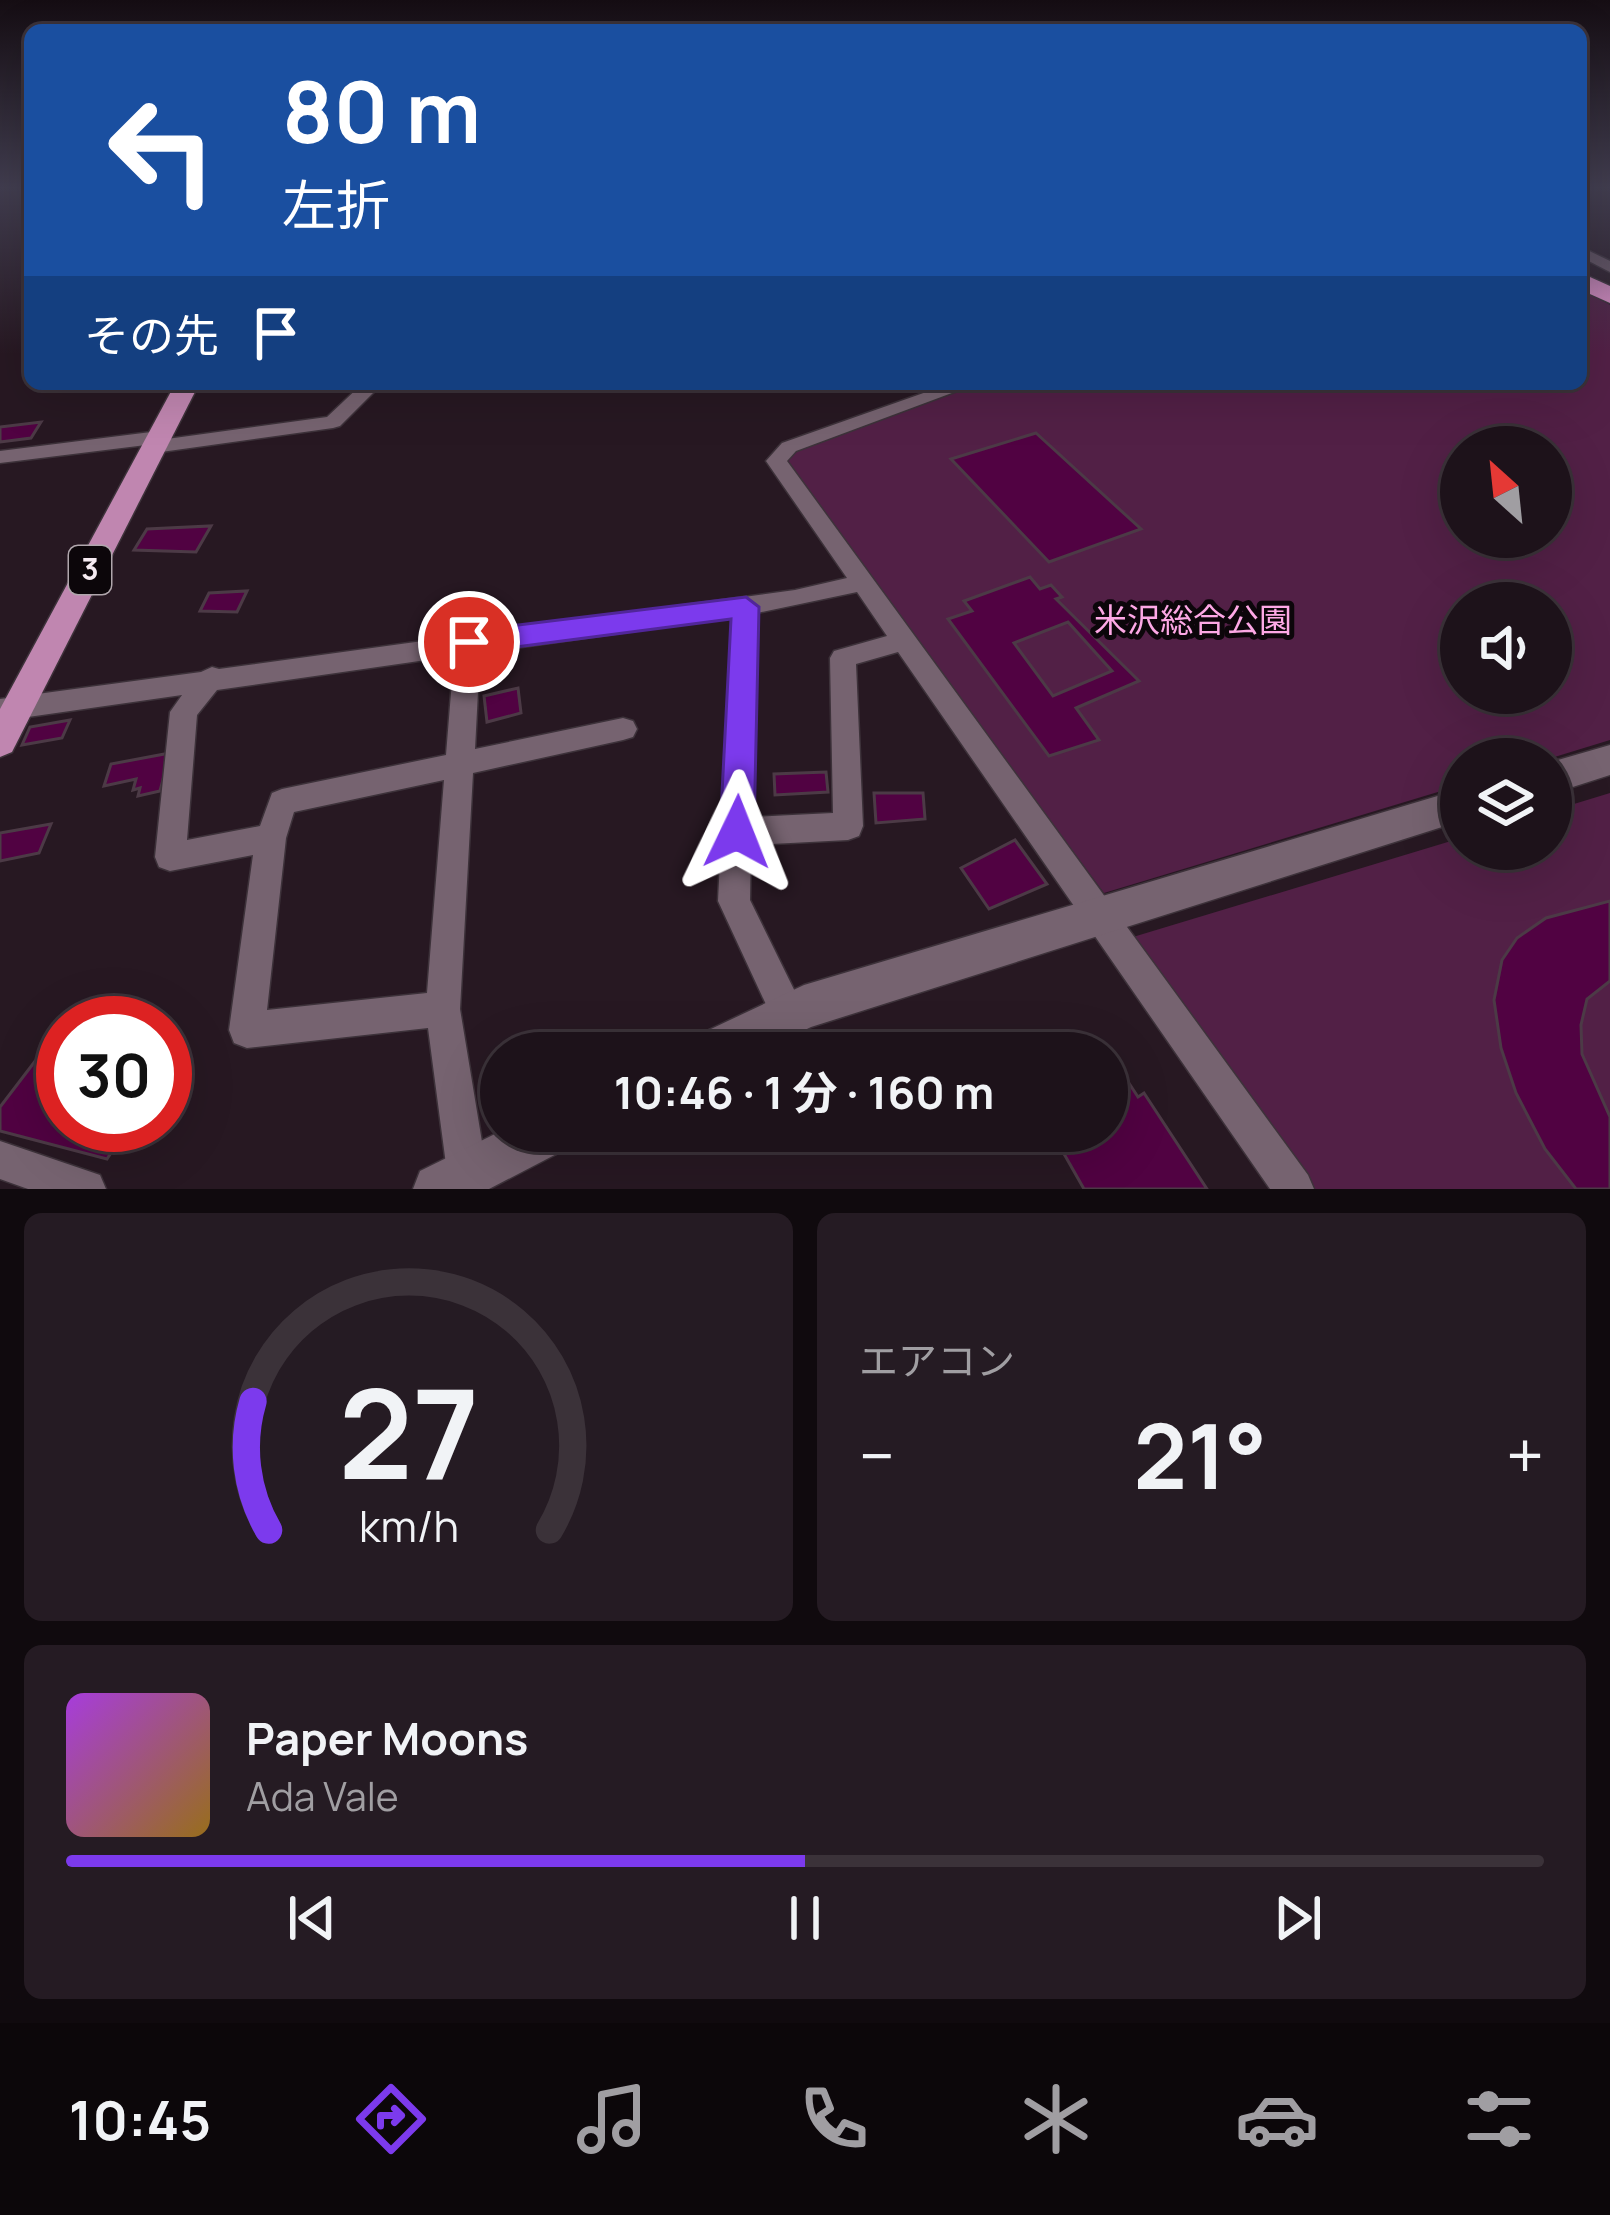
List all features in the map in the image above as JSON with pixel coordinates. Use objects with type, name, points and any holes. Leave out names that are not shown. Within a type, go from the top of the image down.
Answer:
[{"type":"main road","name":"3","points":[[0,742],[10,707],[184,390]]},
{"type":"street","points":[[0,457],[332,422],[367,390]]},
{"type":"street","points":[[950,390],[789,447],[776,461],[1294,1189]]},
{"type":"street","points":[[10,707],[746,607],[841,592],[861,584]]},
{"type":"street","points":[[746,607],[734,902],[788,1014]]},
{"type":"street","points":[[737,832],[848,826],[843,658],[902,641]]},
{"type":"street","points":[[469,642],[443,1009],[452,1181],[509,1152]]},
{"type":"street","points":[[212,677],[184,712],[170,857],[272,838]]},
{"type":"street","points":[[443,1009],[247,1030],[272,838],[282,802],[623,729]]},
{"type":"street","points":[[1572,772],[1610,760]]},
{"type":"street","points":[[752,1032],[788,1014],[1097,914],[1440,811]]},
{"type":"street","points":[[0,1160],[86,1189]]},
{"type":"green space","name":"米沢総合公園","points":[[1587,292],[1610,305],[1610,740],[1572,752],[1572,738],[1440,738],[1440,791],[1104,893],[783,462],[793,450],[960,390],[1587,390]]},
{"type":"green space","points":[[1610,793],[1610,1189],[1315,1189],[1133,937],[1440,844],[1440,870],[1572,870],[1572,805]]},
{"type":"building","points":[[41,422],[31,438],[0,442],[0,427]]},
{"type":"building","points":[[1036,433],[1141,529],[1049,562],[951,459]]},
{"type":"building","points":[[211,526],[196,552],[134,550],[147,529]]},
{"type":"building","points":[[1030,577],[1040,589],[1051,585],[1062,597],[1056,599],[1139,681],[1076,708],[1099,740],[1049,756],[948,619],[972,611],[964,601]],"holes":[[[1068,622],[1112,671],[1053,696],[1014,643]]]},
{"type":"building","points":[[247,591],[237,612],[200,611],[209,593]]},
{"type":"building","points":[[518,688],[521,713],[487,722],[484,696]]},
{"type":"building","points":[[70,720],[62,738],[22,745],[30,727]]},
{"type":"building","points":[[170,753],[160,791],[138,796],[140,788],[133,790],[136,779],[104,786],[111,764]]},
{"type":"building","points":[[826,772],[828,792],[775,795],[774,774]]},
{"type":"building","points":[[874,793],[923,793],[925,819],[876,823]]},
{"type":"building","points":[[51,824],[39,853],[0,861],[0,833]]},
{"type":"building","points":[[1015,840],[1047,884],[989,909],[961,868]]},
{"type":"building","points":[[1610,901],[1610,981],[1587,999],[1581,1025],[1582,1054],[1610,1117],[1610,1189],[1576,1189],[1545,1149],[1516,1093],[1501,1048],[1494,1000],[1502,960],[1517,938],[1546,918]]},
{"type":"building","points":[[36,1060],[36,1140],[0,1131],[0,1107]]},
{"type":"building","points":[[1128,1082],[1138,1097],[1144,1093],[1207,1189],[1084,1189],[1063,1152],[1128,1152]]},
{"type":"building","points":[[80,1152],[112,1152],[107,1159]]},
{"type":"route","points":[[469,642],[746,607],[737,832]]}]
